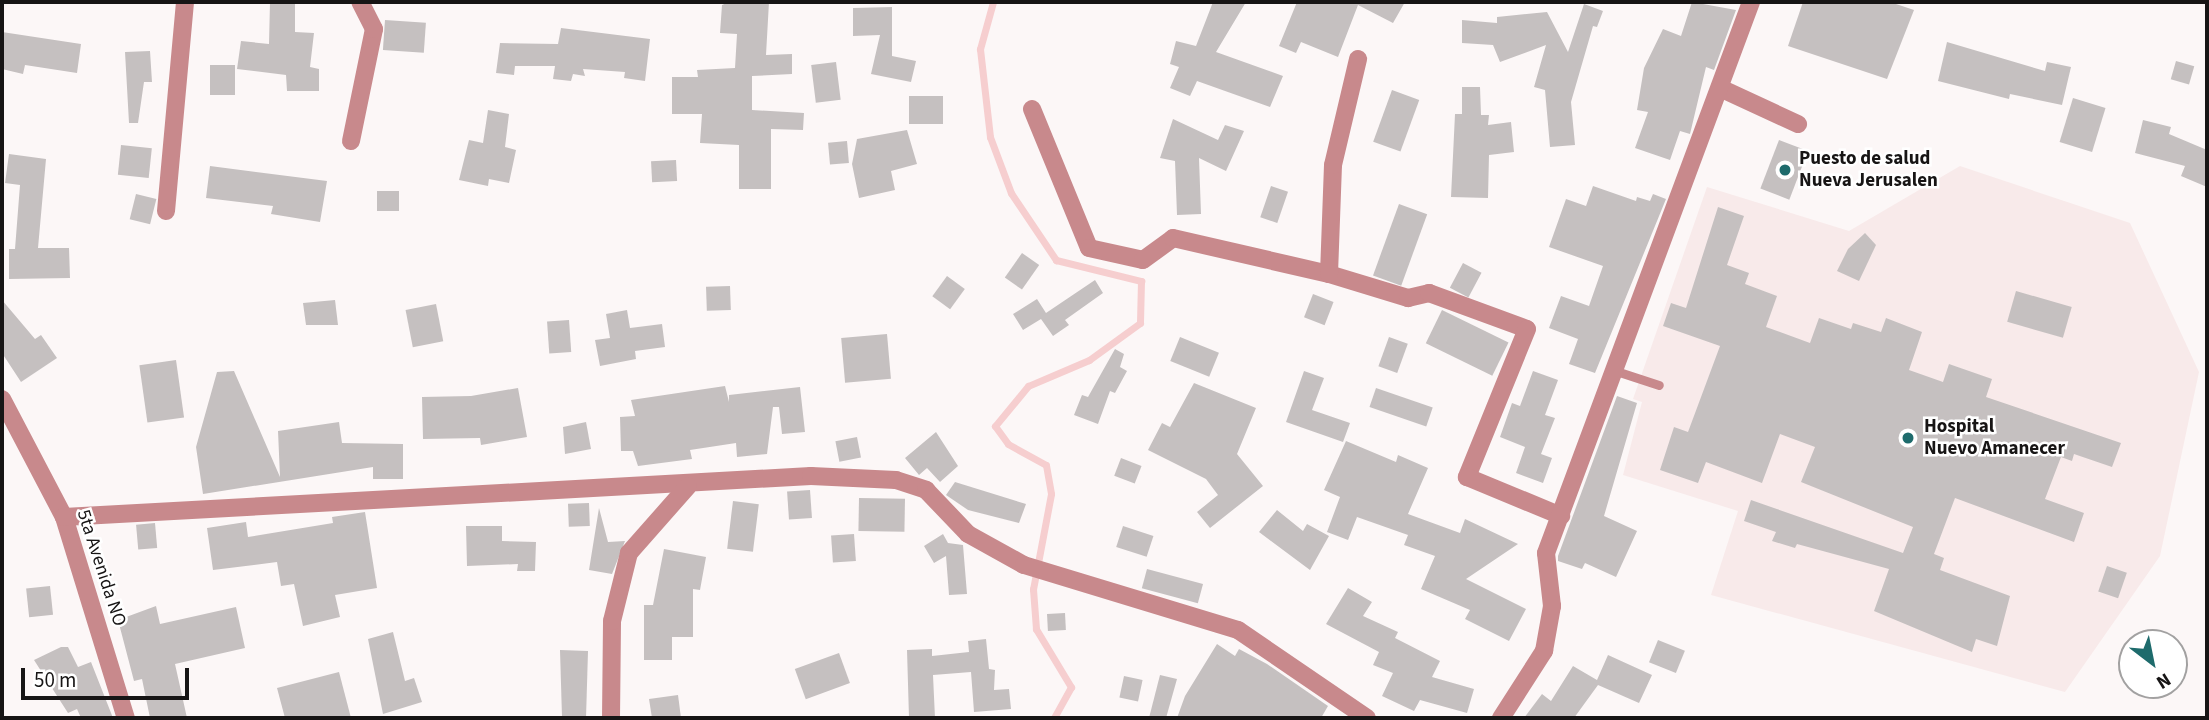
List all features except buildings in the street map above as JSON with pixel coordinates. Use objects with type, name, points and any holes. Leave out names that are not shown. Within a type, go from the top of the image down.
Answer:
[{"type":"street","points":[[166,211],[185,2]]},
{"type":"street","points":[[351,141],[374,29],[360,2]]},
{"type":"street","points":[[1501,718],[1544,651],[1552,606],[1546,554],[1751,2]]},
{"type":"street","points":[[1329,274],[1333,165],[1359,59]]},
{"type":"street","points":[[1720,89],[1798,124]]},
{"type":"street","points":[[1031,109],[1089,248],[1143,260],[1173,238],[1329,274],[1408,298],[1429,293],[1527,329],[1467,477],[1561,516]]},
{"type":"street","name":"5ta Avenida NO","points":[[2,399],[64,517],[125,718]]},
{"type":"street","points":[[64,517],[688,486],[811,477],[896,480],[926,490],[968,534],[1024,565],[1238,630],[1367,718]]},
{"type":"street","points":[[611,718],[612,621],[629,553],[688,486]]},
{"type":"lane","points":[[1616,371],[1659,386]]},
{"type":"shaded area","name":"Hospital Nuevo Amanecer","points":[[1960,166],[2130,223],[2199,372],[2160,556],[2065,692],[1711,595],[1738,511],[1623,475],[1642,402],[1633,399],[1707,187],[1849,231]]},
{"type":"waterway","points":[[993,2],[980,49],[990,137],[1011,193],[1056,260],[1141,281],[1140,323],[1089,360],[1028,386],[995,426],[1008,444],[1046,465],[1051,494],[1033,589],[1036,629],[1071,687],[1054,718]]},
{"type":"place","name":"Puesto de salud Nueva Jerusalen","points":[[1785,170]]},
{"type":"place","name":"Hospital Nuevo Amanecer","points":[[1908,438]]}]
